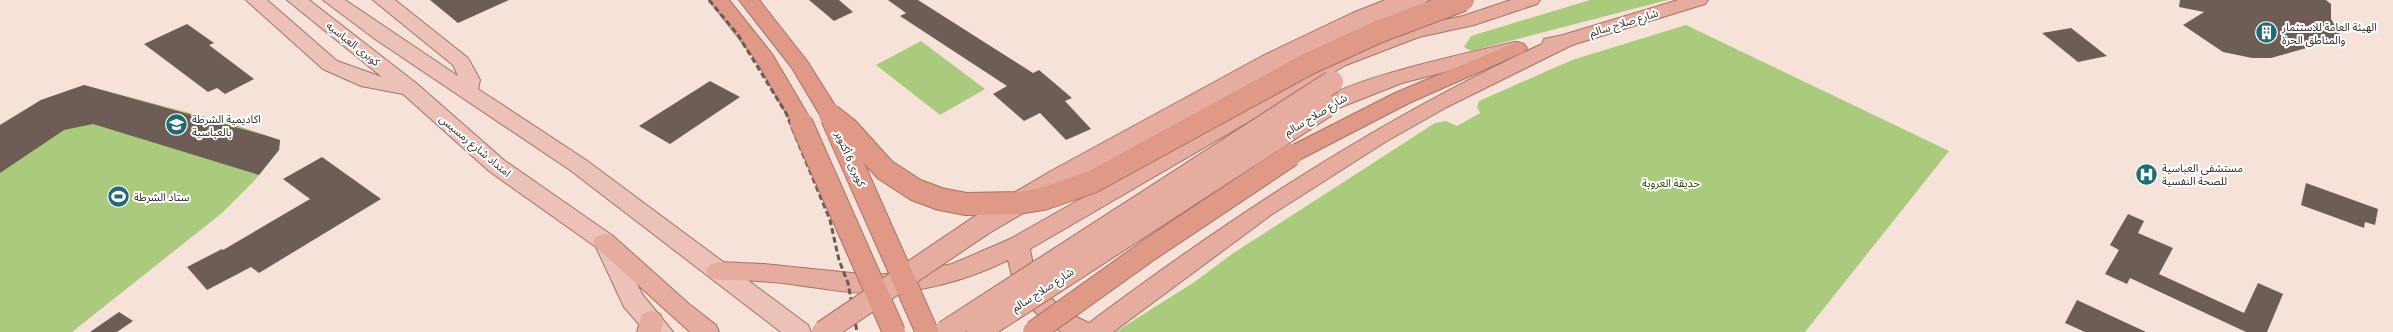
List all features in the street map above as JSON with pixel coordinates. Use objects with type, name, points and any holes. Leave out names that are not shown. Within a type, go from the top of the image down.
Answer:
[{"type":"highway","points":[[719,0],[765,58],[801,122],[894,332]]},
{"type":"highway","name":"كوبرى 6 أكتوبر","points":[[749,0],[800,65],[830,115],[927,332]]},
{"type":"highway","points":[[823,332],[983,224],[1054,182],[1269,65],[1357,23],[1415,0]]},
{"type":"highway","points":[[830,115],[853,133],[893,176],[920,192],[966,204],[995,205],[1025,203],[1054,197],[1092,182],[1308,64],[1378,32],[1463,0]]},
{"type":"highway","name":"شارع صلاح سالم","points":[[945,332],[1332,82],[1365,63],[1409,44],[1436,26],[1467,21],[1530,0]]},
{"type":"highway","name":"شارع صلاح سالم","points":[[978,332],[1326,106],[1349,94],[1399,76],[1516,48],[1565,41],[1698,0]]},
{"type":"highway","points":[[718,271],[779,273],[848,283],[909,283],[955,273],[977,266],[1018,245],[1322,70],[1369,48],[1436,26]]},
{"type":"highway","points":[[1095,332],[1208,246],[1270,203],[1401,123],[1511,65],[1565,41]]},
{"type":"highway","points":[[1034,332],[1149,250],[1291,156],[1342,126],[1403,97],[1516,48]]},
{"type":"highway","points":[[605,242],[680,312],[707,332]]},
{"type":"highway","points":[[1018,245],[1020,268],[1029,289],[1045,309],[1068,325],[1086,332]]},
{"type":"main road","points":[[256,0],[330,65],[368,81],[409,88]]},
{"type":"main road","name":"كوبرى العباسيه","points":[[297,0],[409,88]]},
{"type":"main road","name":"كوبرى العباسيه","points":[[333,0],[382,35],[468,92]]},
{"type":"main road","points":[[382,0],[460,62],[470,80],[468,92],[578,165],[799,332]]},
{"type":"main road","name":"امتداد شارع رمسيس","points":[[409,88],[450,127],[497,166],[605,242],[633,300],[654,328]]},
{"type":"green space","points":[[1590,0],[1668,0],[1471,51],[1464,47],[1471,36]]},
{"type":"green space","name":"حديقة العروبة","points":[[1686,25],[1949,151],[1805,332],[1115,332],[1193,283],[1232,254],[1435,123],[1446,121],[1457,126],[1480,113],[1477,107],[1479,101],[1572,60]]},
{"type":"green space","points":[[921,41],[985,89],[940,115],[876,65]]},
{"type":"green space","name":"ستاد الشرطة","points":[[84,85],[239,126],[280,140],[279,150],[254,181],[222,213],[72,332],[0,332],[0,125],[41,100]]},
{"type":"building","points":[[430,0],[509,0],[458,23]]},
{"type":"building","points":[[809,0],[839,0],[853,12],[834,21]]},
{"type":"building","points":[[888,0],[918,0],[1033,73],[1039,70],[1072,98],[1065,101],[1091,129],[1066,140],[1040,113],[1024,121],[993,94],[1007,86],[900,16],[906,13]]},
{"type":"building","name":"الهيئة العامة للاستثمار والمناطق الحرة","points":[[2180,0],[2326,0],[2331,4],[2331,19],[2342,38],[2271,58],[2252,58],[2223,52],[2183,25],[2204,12],[2179,7]]},
{"type":"building","points":[[187,24],[214,43],[209,45],[254,79],[225,94],[217,88],[208,92],[144,44]]},
{"type":"building","points":[[2071,28],[2107,56],[2078,62],[2042,33]]},
{"type":"building","points":[[710,81],[740,97],[670,144],[639,126]]},
{"type":"building","points":[[84,85],[280,140],[279,150],[259,175],[93,124],[64,130],[0,173],[0,125],[41,100]]},
{"type":"building","points":[[322,157],[381,199],[259,273],[251,267],[207,290],[187,267],[222,249],[223,250],[310,199],[283,179]]},
{"type":"building","points":[[2306,183],[2378,209],[2375,225],[2365,222],[2364,228],[2301,205]]},
{"type":"building","points":[[2128,214],[2144,221],[2138,233],[2173,248],[2159,274],[2244,313],[2258,283],[2283,294],[2267,332],[2246,332],[2130,278],[2127,284],[2105,274],[2119,250],[2110,245]]},
{"type":"building","points":[[2077,300],[2146,332],[2085,332],[2065,323]]},
{"type":"building","points":[[119,312],[133,321],[117,332],[90,332]]},
{"type":"railway","points":[[709,0],[738,35],[786,113],[830,220],[839,260],[848,283],[857,332]]},
{"type":"place","name":"الهيئة العامة للاستثمار والمناطق الحرة","points":[[2267,33]]},
{"type":"place","name":"اكاديمية الشرطة بالعباسية","points":[[176,125]]},
{"type":"place","name":"مستشفى العباسية للصحة النفسية","points":[[2147,174]]},
{"type":"place","name":"ستاد الشرطة","points":[[119,197]]}]
